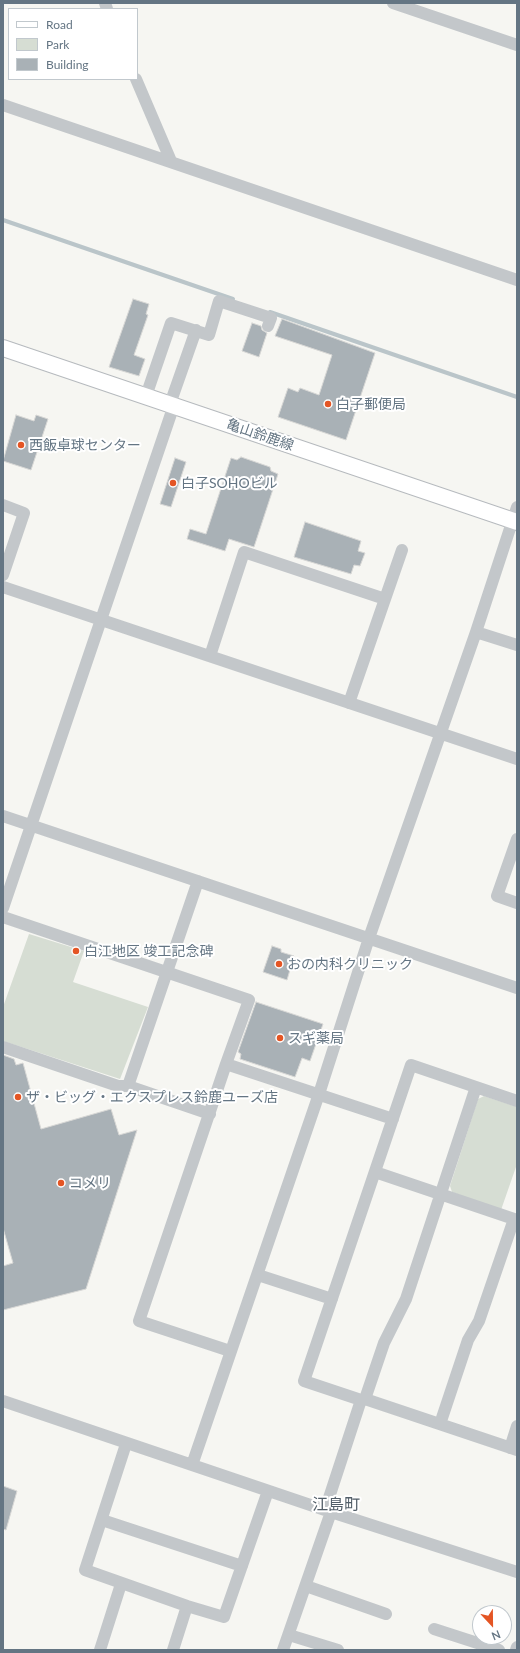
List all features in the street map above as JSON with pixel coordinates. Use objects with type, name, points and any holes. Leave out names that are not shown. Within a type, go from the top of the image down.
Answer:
[{"type":"main road","name":"亀山鈴鹿線","points":[[3,348],[172,405],[516,516]]},
{"type":"street","points":[[393,3],[517,45]]},
{"type":"street","points":[[136,80],[170,161]]},
{"type":"street","points":[[3,105],[517,280]]},
{"type":"street","points":[[146,396],[171,323],[209,335],[219,301],[271,318],[263,324]]},
{"type":"street","points":[[3,908],[101,619],[196,330]]},
{"type":"street","points":[[3,506],[24,513],[3,575]]},
{"type":"street","points":[[192,1465],[319,1094],[369,938],[516,516]]},
{"type":"street","points":[[349,703],[402,550]]},
{"type":"street","points":[[210,656],[244,552],[385,599]]},
{"type":"street","points":[[3,587],[517,759]]},
{"type":"street","points":[[476,632],[517,645]]},
{"type":"street","points":[[3,816],[517,988]]},
{"type":"street","points":[[517,839],[497,896],[517,903]]},
{"type":"street","points":[[128,1086],[168,974],[198,881]]},
{"type":"street","points":[[3,917],[168,974],[249,1000],[139,1321],[230,1351]]},
{"type":"street","points":[[3,1047],[118,1086],[128,1086],[210,1114]]},
{"type":"street","points":[[226,1064],[393,1119]]},
{"type":"street","points":[[517,1101],[411,1065],[304,1381],[513,1449],[517,1426]]},
{"type":"street","points":[[283,1650],[306,1586],[363,1399],[384,1343],[406,1299],[476,1087]]},
{"type":"street","points":[[375,1172],[440,1193],[515,1220],[479,1321],[468,1340],[440,1424]]},
{"type":"street","points":[[258,1275],[332,1299]]},
{"type":"street","points":[[3,1401],[126,1444],[517,1572]]},
{"type":"street","points":[[126,1444],[86,1570],[121,1584],[187,1606],[224,1617],[268,1491]]},
{"type":"street","points":[[102,1520],[242,1566]]},
{"type":"street","points":[[100,1650],[121,1584]]},
{"type":"street","points":[[306,1586],[386,1614]]},
{"type":"street","points":[[173,1650],[187,1606]]},
{"type":"street","points":[[434,1629],[499,1650]]},
{"type":"street","points":[[289,1635],[338,1650]]},
{"type":"green space","points":[[29,934],[84,951],[73,982],[148,1007],[120,1079],[3,1041],[3,1007]]},
{"type":"green space","points":[[484,1096],[517,1107],[517,1164],[501,1210],[452,1192],[450,1186],[478,1099]]},
{"type":"building","points":[[133,299],[149,304],[146,314],[148,315],[134,355],[145,359],[139,376],[109,367]]},
{"type":"building","name":"白子郵便局","points":[[282,319],[375,353],[346,440],[278,417],[288,388],[298,392],[300,388],[319,395],[332,355],[275,336]]},
{"type":"building","points":[[252,323],[261,326],[262,330],[267,333],[259,357],[242,351]]},
{"type":"building","name":"西飯卓球センター","points":[[16,415],[34,421],[36,415],[48,419],[31,470],[3,461]]},
{"type":"building","points":[[241,457],[270,467],[271,471],[278,474],[254,547],[229,539],[225,551],[187,539],[190,529],[206,534],[231,458],[237,460]]},
{"type":"building","name":"白子SOHOビル","points":[[175,458],[186,462],[171,507],[160,504]]},
{"type":"building","points":[[305,522],[361,541],[358,551],[365,553],[360,566],[354,565],[351,574],[294,557]]},
{"type":"building","name":"おの内科クリニック","points":[[272,946],[281,949],[281,952],[294,956],[287,980],[263,972]]},
{"type":"building","name":"スギ薬局","points":[[256,1002],[323,1024],[310,1061],[302,1058],[295,1077],[240,1059],[241,1054],[238,1052]]},
{"type":"building","name":"コメリ","points":[[3,1055],[14,1059],[16,1065],[23,1063],[41,1129],[111,1109],[119,1135],[137,1130],[86,1289],[3,1310],[3,1266],[13,1263],[3,1228]]},
{"type":"building","points":[[3,1486],[17,1491],[6,1530],[3,1529]]},
{"type":"waterway","points":[[3,220],[233,299]]},
{"type":"waterway","points":[[270,312],[517,397]]},
{"type":"place","name":"白子郵便局","points":[[328,404]]},
{"type":"place","name":"西飯卓球センター","points":[[21,445]]},
{"type":"place","name":"白子SOHOビル","points":[[173,483]]},
{"type":"place","name":"白江地区 竣工記念碑","points":[[76,951]]},
{"type":"place","name":"おの内科クリニック","points":[[279,964]]},
{"type":"place","name":"スギ薬局","points":[[280,1038]]},
{"type":"place","name":"ザ・ビッグ・エクスプレス鈴鹿ユーズ店","points":[[18,1097]]},
{"type":"place","name":"コメリ","points":[[61,1183]]},
{"type":"district","name":"江島町","points":[[336,1505]]}]
